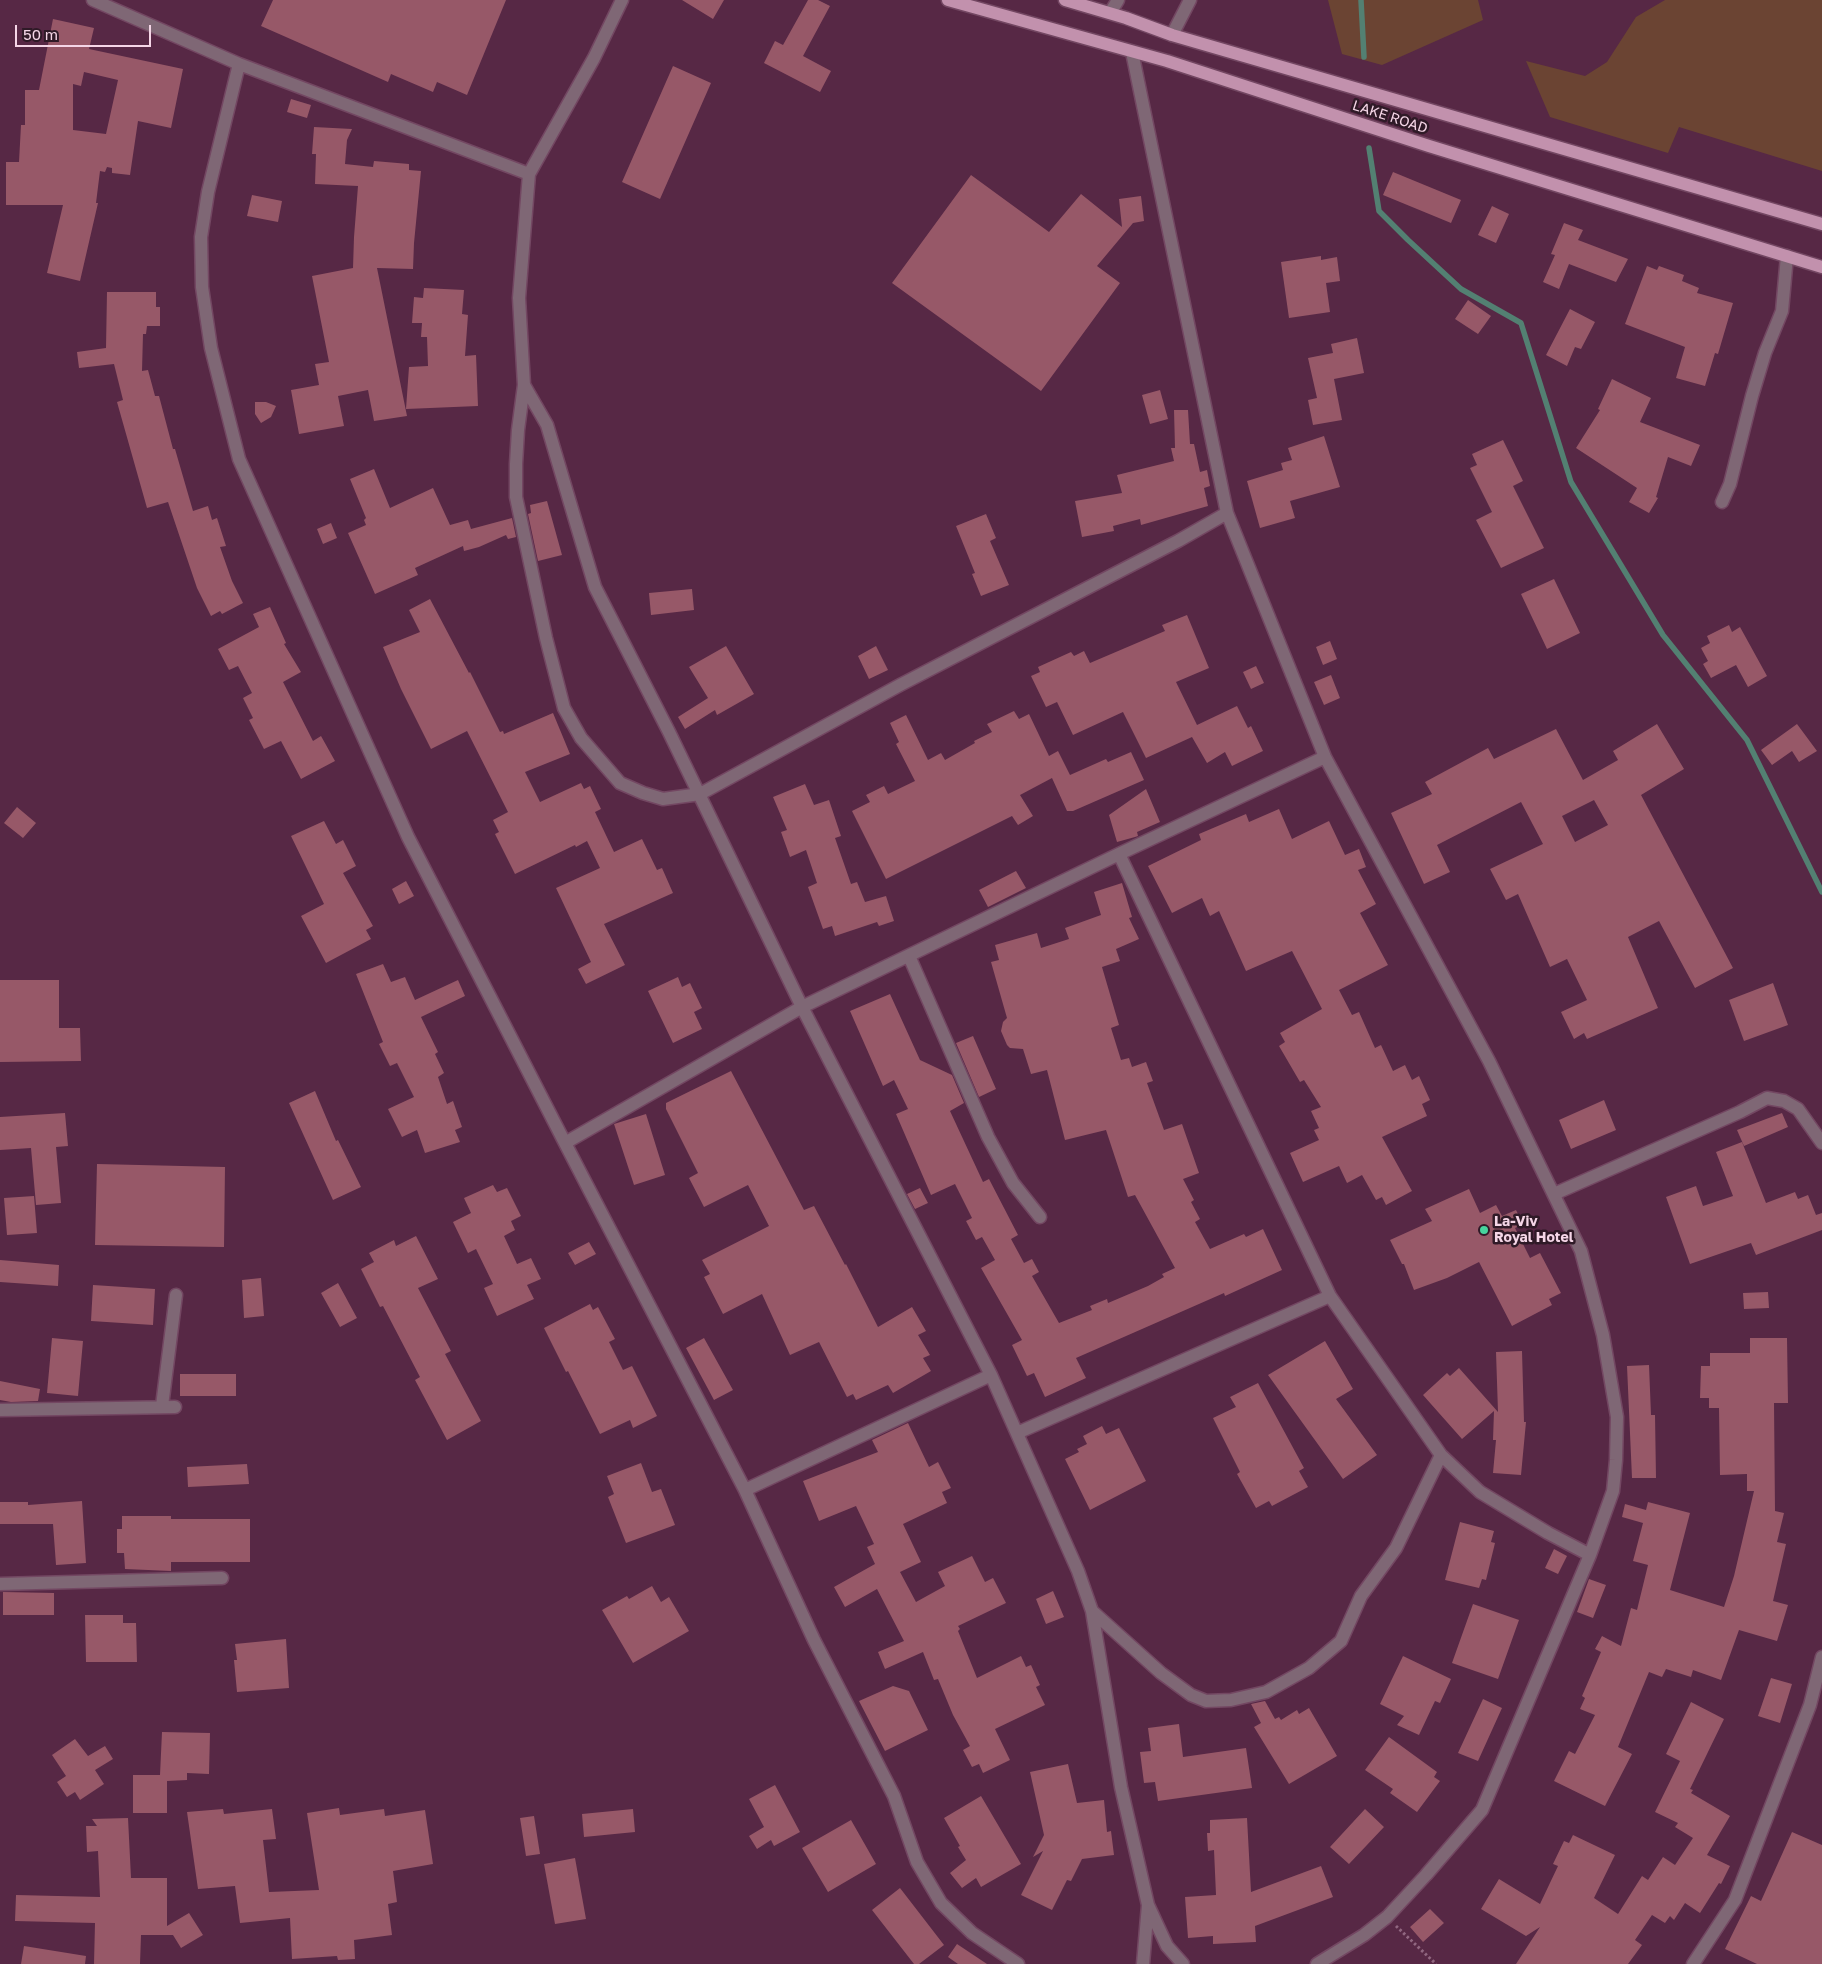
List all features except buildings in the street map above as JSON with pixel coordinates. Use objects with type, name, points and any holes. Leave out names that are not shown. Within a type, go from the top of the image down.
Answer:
[{"type":"main road","name":"LAKE ROAD","points":[[948,0],[1132,52],[1822,267]]},
{"type":"main road","name":"LAKE ROAD","points":[[1066,0],[1172,35],[1822,224]]},
{"type":"street","points":[[93,0],[239,64],[528,174]]},
{"type":"street","points":[[622,0],[594,58],[528,174],[519,298],[524,385],[516,464],[516,497],[546,638],[564,708],[580,738],[620,783],[643,793],[663,798],[700,794],[900,686],[1178,541],[1227,512]]},
{"type":"street","points":[[1110,13],[1118,0]]},
{"type":"street","points":[[1172,35],[1190,0]]},
{"type":"street","points":[[1132,52],[1227,512],[1325,757],[1489,1061],[1581,1251],[1603,1334],[1617,1417],[1613,1492],[1590,1555],[1482,1810],[1387,1917],[1364,1935],[1317,1964]]},
{"type":"street","points":[[239,64],[208,192],[202,238],[202,287],[210,348],[239,459],[408,837],[564,1143],[745,1490],[814,1640],[894,1796],[917,1862],[942,1903],[972,1933],[1018,1964]]},
{"type":"street","points":[[1722,502],[1730,484],[1765,353],[1782,311],[1787,256]]},
{"type":"street","points":[[524,385],[547,426],[595,587],[700,794],[802,1007],[991,1375],[1078,1571],[1092,1612],[1121,1787],[1148,1905],[1167,1946],[1183,1964]]},
{"type":"street","points":[[564,1143],[802,1007],[1325,757]]},
{"type":"street","points":[[1119,854],[1330,1296],[1441,1456],[1480,1492],[1548,1533],[1590,1555]]},
{"type":"street","points":[[908,956],[988,1137],[1013,1183],[1040,1217]]},
{"type":"street","points":[[1554,1194],[1740,1112],[1767,1098],[1784,1101],[1798,1109],[1822,1143]]},
{"type":"street","points":[[162,1406],[176,1295]]},
{"type":"street","points":[[1017,1433],[1330,1296]]},
{"type":"street","points":[[745,1490],[991,1375]]},
{"type":"street","points":[[0,1410],[176,1407]]},
{"type":"street","points":[[1092,1612],[1161,1673],[1191,1695],[1206,1701],[1231,1700],[1266,1692],[1309,1668],[1341,1641],[1361,1596],[1396,1548],[1441,1456]]},
{"type":"street","points":[[0,1584],[222,1578]]},
{"type":"street","points":[[1693,1964],[1735,1900],[1810,1705],[1822,1656]]},
{"type":"street","points":[[1143,1964],[1148,1905]]},
{"type":"path","points":[[1387,1917],[1436,1964]]},
{"type":"shaded area","points":[[1328,0],[1478,0],[1483,20],[1382,65],[1342,54]]},
{"type":"shaded area","points":[[1665,0],[1822,0],[1822,171],[1679,127],[1668,153],[1550,117],[1526,61],[1585,76],[1607,62],[1636,17]]},
{"type":"waterway","points":[[1361,0],[1364,57]]},
{"type":"waterway","points":[[1369,148],[1379,211],[1461,289],[1521,323],[1571,482],[1663,635],[1747,740],[1822,892]]},
{"type":"place","name":"La-Viv Royal Hotel","points":[[1484,1230]]}]
